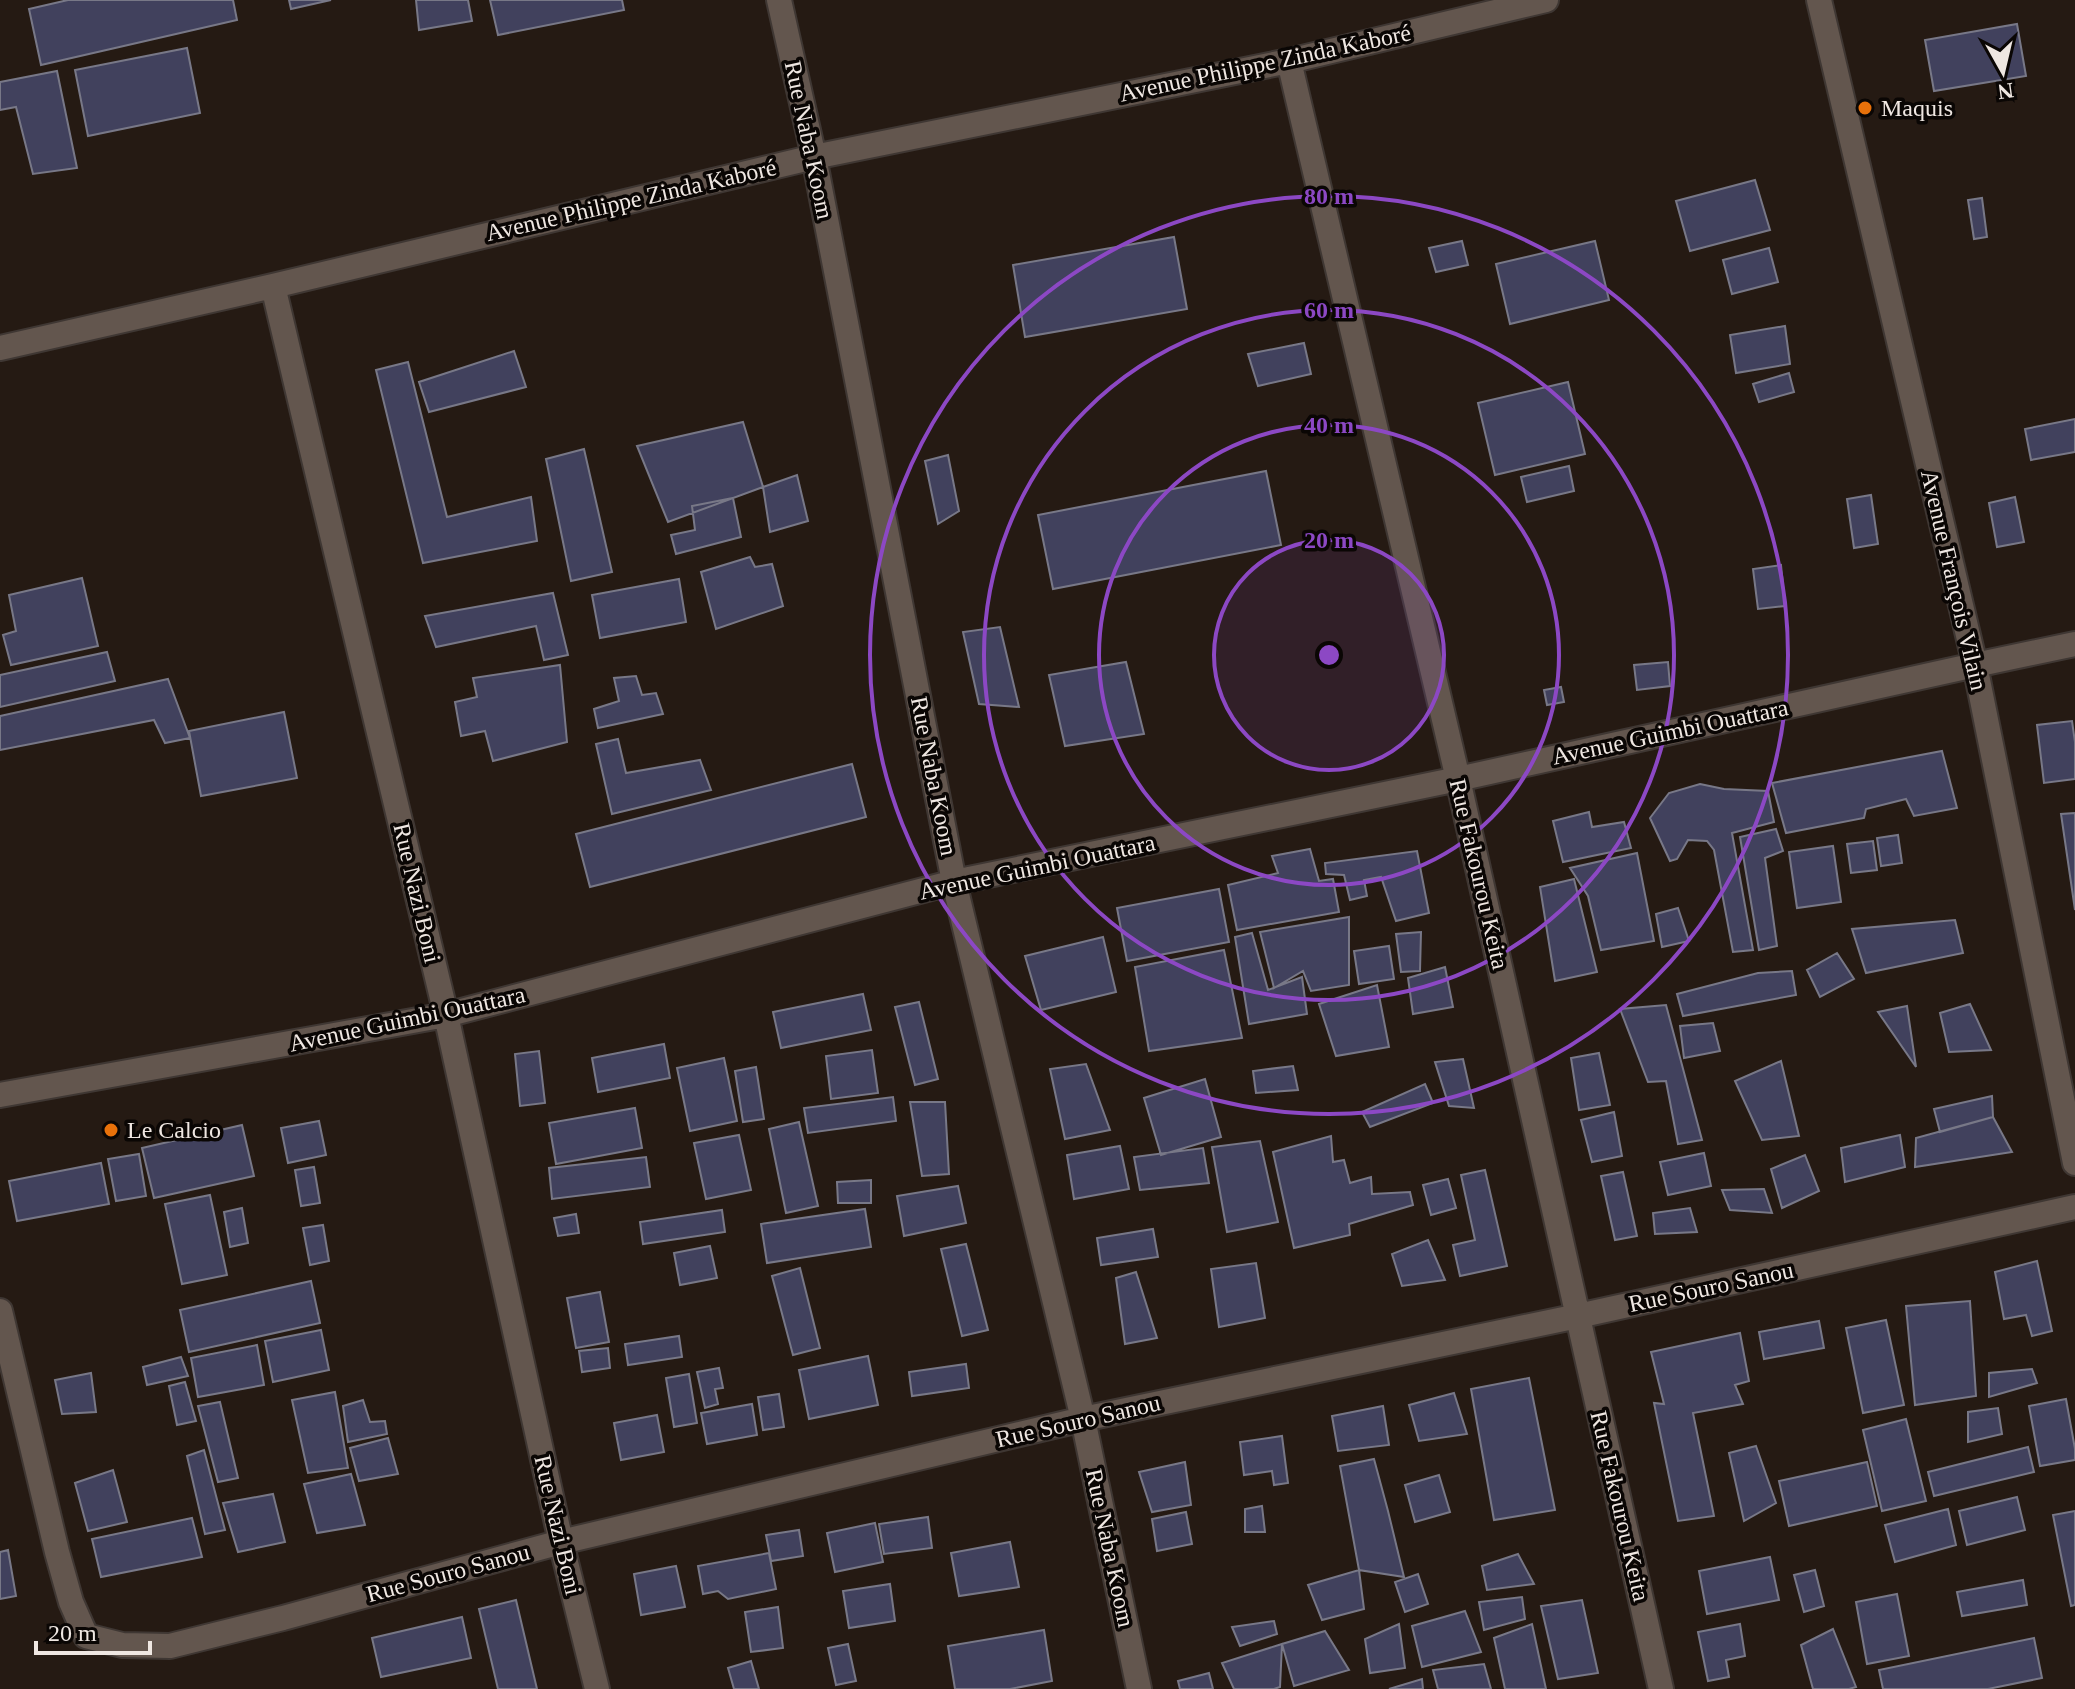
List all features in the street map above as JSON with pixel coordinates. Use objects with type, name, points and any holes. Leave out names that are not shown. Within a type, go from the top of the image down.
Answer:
[{"type":"street","name":"Rue Naba Koom","points":[[779,0],[814,157],[954,882],[1083,1419],[1139,1689]]},
{"type":"street","name":"Avenue Philippe Zinda Kaboré","points":[[0,348],[814,157],[1289,61],[1546,0]]},
{"type":"street","name":"Avenue François Vilain","points":[[1819,0],[1975,665],[2075,1163]]},
{"type":"street","name":"Rue Fakourou Keita","points":[[1289,61],[1458,779],[1661,1689]]},
{"type":"street","name":"Rue Nazi Boni","points":[[273,286],[446,1015],[561,1542],[597,1689]]},
{"type":"street","name":"Avenue Guimbi Ouattara","points":[[0,1095],[446,1015],[954,882],[1458,779],[2075,644]]},
{"type":"street","name":"Rue Souro Sanou","points":[[0,1311],[57,1552],[71,1602],[86,1636],[122,1645],[170,1646],[561,1542],[1083,1419],[1578,1316],[2075,1207]]},
{"type":"building","points":[[68,0],[233,0],[237,20],[41,65],[29,9]]},
{"type":"building","points":[[289,0],[331,0],[291,9]]},
{"type":"building","points":[[416,0],[468,0],[472,21],[419,30]]},
{"type":"building","points":[[490,0],[622,0],[624,10],[498,35]]},
{"type":"building","points":[[2017,24],[2026,76],[1934,91],[1925,40]]},
{"type":"building","points":[[187,48],[200,113],[88,136],[75,70]]},
{"type":"building","points":[[57,71],[77,168],[33,174],[16,107],[0,110],[0,82]]},
{"type":"building","points":[[1755,180],[1770,230],[1690,251],[1676,201]]},
{"type":"building","points":[[1982,198],[1987,237],[1974,239],[1968,200]]},
{"type":"building","points":[[1174,237],[1187,309],[1025,337],[1013,265]]},
{"type":"building","points":[[1462,241],[1468,265],[1436,272],[1429,248]]},
{"type":"building","points":[[1595,241],[1609,300],[1510,324],[1496,264]]},
{"type":"building","points":[[1769,248],[1778,282],[1732,294],[1723,260]]},
{"type":"building","points":[[1785,326],[1790,364],[1736,373],[1730,335]]},
{"type":"building","points":[[1304,343],[1311,374],[1258,386],[1248,354]]},
{"type":"building","points":[[514,351],[526,387],[429,412],[419,382]]},
{"type":"building","points":[[408,362],[447,517],[531,497],[537,541],[423,563],[376,370]]},
{"type":"building","points":[[1789,373],[1794,392],[1759,402],[1753,384]]},
{"type":"building","points":[[1568,382],[1585,454],[1495,475],[1478,403]]},
{"type":"building","points":[[2075,419],[2075,452],[2031,460],[2025,429]]},
{"type":"building","points":[[743,422],[763,487],[668,522],[637,446]]},
{"type":"building","points":[[584,449],[612,572],[571,581],[546,459]]},
{"type":"building","points":[[948,455],[959,511],[938,524],[925,461]]},
{"type":"building","points":[[1569,466],[1574,491],[1527,502],[1521,477]]},
{"type":"building","points":[[1266,471],[1281,545],[1053,589],[1038,515]]},
{"type":"building","points":[[797,475],[808,521],[770,532],[763,487]]},
{"type":"building","points":[[1871,495],[1878,544],[1854,548],[1847,499]]},
{"type":"building","points":[[2015,497],[2024,542],[1997,547],[1989,503]]},
{"type":"building","points":[[733,498],[741,537],[676,554],[671,535],[695,530],[692,506]]},
{"type":"building","points":[[750,557],[755,567],[772,564],[783,606],[716,629],[701,572]]},
{"type":"building","points":[[1781,565],[1785,606],[1758,609],[1753,569]]},
{"type":"building","points":[[82,578],[98,646],[11,665],[3,635],[16,631],[9,595]]},
{"type":"building","points":[[679,579],[686,622],[600,638],[592,595]]},
{"type":"building","points":[[553,593],[568,655],[544,660],[536,626],[436,647],[425,616]]},
{"type":"building","points":[[1000,627],[1019,707],[979,704],[963,632]]},
{"type":"building","points":[[107,652],[115,681],[0,707],[0,675]]},
{"type":"building","points":[[1126,662],[1144,734],[1065,746],[1049,675]]},
{"type":"building","points":[[1668,662],[1670,686],[1637,690],[1634,665]]},
{"type":"building","points":[[560,665],[567,742],[493,761],[485,731],[461,736],[455,702],[477,697],[473,678]]},
{"type":"building","points":[[636,676],[642,695],[656,693],[663,714],[598,728],[594,709],[619,701],[614,678]]},
{"type":"building","points":[[168,679],[190,738],[165,743],[154,720],[0,750],[0,716]]},
{"type":"building","points":[[1561,687],[1564,702],[1547,705],[1544,690]]},
{"type":"building","points":[[284,712],[297,778],[201,796],[189,731]]},
{"type":"building","points":[[2072,721],[2075,779],[2044,783],[2037,725]]},
{"type":"building","points":[[618,739],[626,773],[700,760],[711,790],[612,814],[596,744]]},
{"type":"building","points":[[1942,751],[1957,808],[1914,816],[1906,799],[1866,809],[1864,818],[1786,833],[1772,783]]},
{"type":"building","points":[[852,764],[866,817],[590,887],[576,834]]},
{"type":"building","points":[[1700,784],[1724,789],[1768,791],[1774,822],[1732,833],[1753,950],[1733,952],[1714,850],[1707,841],[1688,840],[1677,859],[1670,861],[1650,818],[1669,793]]},
{"type":"building","points":[[1589,812],[1592,827],[1624,822],[1631,848],[1563,862],[1553,821]]},
{"type":"building","points":[[2075,813],[2075,910],[2061,814]]},
{"type":"building","points":[[1776,829],[1783,851],[1765,858],[1777,946],[1759,950],[1740,837]]},
{"type":"building","points":[[1898,835],[1902,863],[1881,866],[1877,838]]},
{"type":"building","points":[[1873,841],[1877,870],[1851,873],[1847,844]]},
{"type":"building","points":[[1833,846],[1841,902],[1797,908],[1789,852]]},
{"type":"building","points":[[1310,849],[1319,881],[1333,879],[1339,912],[1237,930],[1228,885],[1278,873],[1272,856]]},
{"type":"building","points":[[1417,851],[1429,913],[1396,921],[1381,877],[1364,880],[1367,896],[1350,900],[1344,875],[1326,874],[1325,863]]},
{"type":"building","points":[[1637,853],[1654,941],[1601,950],[1588,896],[1570,868]]},
{"type":"building","points":[[1574,879],[1597,972],[1555,981],[1540,887]]},
{"type":"building","points":[[1219,889],[1229,942],[1127,961],[1117,908]]},
{"type":"building","points":[[1678,908],[1689,941],[1662,947],[1656,914]]},
{"type":"building","points":[[1349,917],[1349,985],[1311,991],[1303,971],[1274,988],[1260,932]]},
{"type":"building","points":[[1955,920],[1963,953],[1866,973],[1852,929]]},
{"type":"building","points":[[1421,932],[1420,971],[1401,972],[1396,934]]},
{"type":"building","points":[[1252,933],[1268,990],[1302,977],[1307,1014],[1249,1024],[1235,937]]},
{"type":"building","points":[[1103,937],[1116,992],[1041,1010],[1025,956]]},
{"type":"building","points":[[1389,946],[1394,979],[1359,984],[1354,951]]},
{"type":"building","points":[[1224,950],[1242,1038],[1149,1051],[1135,967]]},
{"type":"building","points":[[1837,953],[1854,979],[1820,997],[1807,970]]},
{"type":"building","points":[[1445,967],[1453,1007],[1413,1014],[1408,978]]},
{"type":"building","points":[[1792,971],[1796,995],[1683,1016],[1677,994],[1758,973]]},
{"type":"building","points":[[1377,985],[1389,1047],[1336,1056],[1319,1004]]},
{"type":"building","points":[[863,994],[871,1030],[781,1048],[773,1012]]},
{"type":"building","points":[[919,1002],[938,1079],[915,1085],[895,1007]]},
{"type":"building","points":[[1970,1004],[1991,1050],[1949,1052],[1940,1013]]},
{"type":"building","points":[[1666,1005],[1702,1140],[1678,1144],[1666,1081],[1648,1082],[1620,1009]]},
{"type":"building","points":[[1907,1006],[1916,1067],[1878,1012]]},
{"type":"building","points":[[1713,1023],[1720,1051],[1684,1058],[1680,1026]]},
{"type":"building","points":[[664,1044],[670,1078],[598,1092],[592,1058]]},
{"type":"building","points":[[872,1050],[878,1093],[831,1099],[826,1056]]},
{"type":"building","points":[[539,1051],[545,1103],[520,1106],[515,1054]]},
{"type":"building","points":[[1599,1053],[1610,1105],[1579,1110],[1571,1058]]},
{"type":"building","points":[[724,1058],[737,1121],[690,1131],[677,1068]]},
{"type":"building","points":[[1463,1059],[1474,1108],[1449,1106],[1435,1062]]},
{"type":"building","points":[[1781,1061],[1799,1136],[1762,1140],[1735,1081]]},
{"type":"building","points":[[1086,1064],[1110,1130],[1065,1139],[1050,1069]]},
{"type":"building","points":[[1293,1066],[1298,1090],[1256,1093],[1253,1071]]},
{"type":"building","points":[[756,1067],[764,1119],[743,1122],[735,1071]]},
{"type":"building","points":[[1205,1079],[1221,1137],[1161,1155],[1144,1098]]},
{"type":"building","points":[[1425,1084],[1433,1103],[1370,1127],[1362,1112]]},
{"type":"building","points":[[1992,1096],[1993,1117],[1940,1132],[1934,1109]]},
{"type":"building","points":[[893,1097],[896,1121],[808,1133],[804,1108]]},
{"type":"building","points":[[910,1102],[945,1102],[949,1174],[922,1176]]},
{"type":"building","points":[[635,1108],[642,1148],[556,1164],[549,1123]]},
{"type":"building","points":[[1614,1112],[1622,1156],[1592,1162],[1581,1120]]},
{"type":"building","points":[[1993,1117],[2012,1152],[1915,1167],[1916,1138]]},
{"type":"building","points":[[319,1121],[326,1155],[288,1163],[281,1128]]},
{"type":"building","points":[[799,1122],[818,1206],[786,1213],[769,1129]]},
{"type":"building","points":[[242,1125],[254,1176],[154,1198],[142,1148]]},
{"type":"building","points":[[739,1135],[751,1190],[706,1199],[694,1143]]},
{"type":"building","points":[[1900,1135],[1905,1167],[1845,1182],[1841,1148]]},
{"type":"building","points":[[1331,1136],[1333,1162],[1344,1160],[1350,1183],[1371,1177],[1372,1194],[1410,1192],[1413,1205],[1349,1224],[1350,1235],[1294,1248],[1273,1152]]},
{"type":"building","points":[[1260,1141],[1278,1222],[1227,1232],[1212,1147]]},
{"type":"building","points":[[1120,1146],[1129,1189],[1074,1199],[1067,1155]]},
{"type":"building","points":[[1203,1148],[1209,1183],[1140,1190],[1134,1157]]},
{"type":"building","points":[[1704,1153],[1711,1186],[1668,1195],[1660,1162]]},
{"type":"building","points":[[139,1154],[146,1196],[116,1201],[108,1159]]},
{"type":"building","points":[[1805,1155],[1819,1191],[1782,1208],[1771,1169]]},
{"type":"building","points":[[646,1157],[650,1187],[552,1199],[549,1168]]},
{"type":"building","points":[[101,1163],[109,1204],[17,1221],[9,1181]]},
{"type":"building","points":[[314,1167],[320,1203],[301,1206],[295,1170]]},
{"type":"building","points":[[1485,1170],[1507,1266],[1460,1276],[1453,1245],[1475,1240],[1461,1175]]},
{"type":"building","points":[[1623,1172],[1637,1236],[1615,1240],[1601,1176]]},
{"type":"building","points":[[1448,1179],[1456,1208],[1431,1215],[1423,1185]]},
{"type":"building","points":[[871,1180],[871,1203],[838,1203],[837,1182]]},
{"type":"building","points":[[958,1186],[966,1223],[904,1236],[897,1196]]},
{"type":"building","points":[[1764,1189],[1772,1213],[1730,1210],[1722,1190]]},
{"type":"building","points":[[210,1195],[227,1275],[182,1284],[165,1204]]},
{"type":"building","points":[[242,1208],[248,1243],[230,1247],[224,1212]]},
{"type":"building","points":[[1690,1208],[1697,1232],[1655,1234],[1653,1213]]},
{"type":"building","points":[[865,1209],[871,1247],[767,1263],[761,1224]]},
{"type":"building","points":[[722,1210],[725,1232],[643,1244],[640,1222]]},
{"type":"building","points":[[576,1214],[579,1233],[558,1236],[554,1218]]},
{"type":"building","points":[[323,1225],[329,1261],[310,1265],[303,1228]]},
{"type":"building","points":[[1153,1229],[1158,1257],[1101,1265],[1097,1238]]},
{"type":"building","points":[[1428,1240],[1445,1280],[1402,1286],[1392,1254]]},
{"type":"building","points":[[966,1244],[988,1330],[962,1336],[941,1249]]},
{"type":"building","points":[[710,1246],[717,1278],[680,1285],[674,1253]]},
{"type":"building","points":[[2037,1261],[2052,1331],[2032,1336],[2026,1315],[2004,1319],[1995,1272]]},
{"type":"building","points":[[1256,1263],[1265,1318],[1219,1327],[1211,1269]]},
{"type":"building","points":[[800,1268],[820,1348],[793,1355],[772,1276]]},
{"type":"building","points":[[1136,1272],[1157,1338],[1125,1344],[1116,1278]]},
{"type":"building","points":[[311,1281],[320,1323],[189,1352],[180,1310]]},
{"type":"building","points":[[600,1292],[609,1342],[576,1348],[567,1298]]},
{"type":"building","points":[[1970,1301],[1976,1396],[1915,1405],[1906,1306]]},
{"type":"building","points":[[1886,1320],[1904,1405],[1863,1413],[1846,1328]]},
{"type":"building","points":[[1819,1321],[1824,1348],[1764,1359],[1759,1332]]},
{"type":"building","points":[[321,1330],[329,1370],[273,1382],[265,1341]]},
{"type":"building","points":[[1740,1333],[1749,1381],[1735,1385],[1743,1404],[1693,1413],[1714,1516],[1678,1521],[1654,1403],[1664,1404],[1651,1352]]},
{"type":"building","points":[[679,1336],[682,1357],[628,1365],[625,1344]]},
{"type":"building","points":[[257,1345],[264,1385],[198,1397],[191,1358]]},
{"type":"building","points":[[608,1348],[610,1368],[582,1372],[579,1351]]},
{"type":"building","points":[[868,1356],[878,1405],[809,1419],[799,1370]]},
{"type":"building","points":[[181,1357],[188,1376],[147,1385],[143,1367]]},
{"type":"building","points":[[966,1364],[969,1388],[912,1396],[909,1372]]},
{"type":"building","points":[[719,1368],[723,1388],[715,1389],[718,1404],[705,1408],[697,1372]]},
{"type":"building","points":[[2032,1369],[2037,1383],[1989,1397],[1989,1373]]},
{"type":"building","points":[[91,1373],[96,1412],[62,1414],[55,1380]]},
{"type":"building","points":[[689,1374],[697,1423],[674,1427],[666,1378]]},
{"type":"building","points":[[1529,1378],[1555,1510],[1494,1520],[1471,1389]]},
{"type":"building","points":[[185,1382],[196,1421],[177,1425],[169,1386]]},
{"type":"building","points":[[335,1392],[348,1468],[308,1473],[292,1400]]},
{"type":"building","points":[[1454,1393],[1467,1434],[1419,1441],[1409,1405]]},
{"type":"building","points":[[779,1394],[784,1427],[763,1430],[758,1397]]},
{"type":"building","points":[[2066,1399],[2075,1460],[2040,1466],[2029,1406]]},
{"type":"building","points":[[363,1400],[370,1422],[385,1421],[387,1434],[348,1442],[343,1406]]},
{"type":"building","points":[[220,1402],[238,1478],[218,1482],[198,1406]]},
{"type":"building","points":[[752,1404],[757,1435],[707,1444],[701,1413]]},
{"type":"building","points":[[1383,1406],[1389,1445],[1338,1451],[1332,1416]]},
{"type":"building","points":[[1998,1408],[2002,1434],[1968,1442],[1968,1412]]},
{"type":"building","points":[[657,1415],[664,1452],[621,1460],[614,1423]]},
{"type":"building","points":[[1906,1419],[1926,1501],[1882,1511],[1863,1430]]},
{"type":"building","points":[[1282,1436],[1288,1483],[1274,1485],[1272,1471],[1244,1475],[1240,1442]]},
{"type":"building","points":[[388,1438],[398,1474],[359,1481],[350,1448]]},
{"type":"building","points":[[1756,1446],[1776,1503],[1744,1521],[1729,1453]]},
{"type":"building","points":[[2028,1447],[2034,1472],[1934,1496],[1928,1472]]},
{"type":"building","points":[[204,1450],[225,1530],[205,1534],[187,1456]]},
{"type":"building","points":[[1374,1459],[1404,1577],[1359,1570],[1340,1466]]},
{"type":"building","points":[[1185,1462],[1191,1505],[1152,1512],[1139,1472]]},
{"type":"building","points":[[1867,1462],[1877,1506],[1789,1526],[1779,1481]]},
{"type":"building","points":[[113,1470],[127,1522],[88,1531],[75,1483]]},
{"type":"building","points":[[351,1474],[365,1525],[317,1533],[304,1484]]},
{"type":"building","points":[[1439,1475],[1450,1512],[1415,1522],[1405,1485]]},
{"type":"building","points":[[273,1494],[285,1542],[238,1552],[223,1503]]},
{"type":"building","points":[[2017,1497],[2025,1530],[1967,1545],[1959,1511]]},
{"type":"building","points":[[1262,1506],[1265,1532],[1245,1532],[1245,1509]]},
{"type":"building","points":[[1948,1509],[1956,1545],[1895,1562],[1885,1525]]},
{"type":"building","points":[[2075,1511],[2075,1605],[2071,1606],[2053,1515]]},
{"type":"building","points":[[1186,1512],[1192,1544],[1157,1551],[1152,1519]]},
{"type":"building","points":[[928,1517],[932,1548],[884,1554],[879,1524]]},
{"type":"building","points":[[192,1518],[202,1557],[101,1577],[92,1539]]},
{"type":"building","points":[[875,1523],[883,1562],[835,1572],[827,1533]]},
{"type":"building","points":[[799,1530],[803,1556],[771,1561],[766,1535]]},
{"type":"building","points":[[1010,1542],[1019,1587],[959,1596],[951,1553]]},
{"type":"building","points":[[8,1550],[16,1596],[0,1599],[0,1552]]},
{"type":"building","points":[[769,1553],[776,1589],[728,1599],[718,1591],[703,1594],[698,1566]]},
{"type":"building","points":[[1518,1554],[1534,1584],[1487,1590],[1482,1566]]},
{"type":"building","points":[[1770,1557],[1779,1600],[1707,1614],[1699,1571]]},
{"type":"building","points":[[676,1566],[685,1607],[641,1615],[634,1574]]},
{"type":"building","points":[[1359,1570],[1364,1609],[1322,1620],[1308,1585]]},
{"type":"building","points":[[1815,1570],[1824,1606],[1804,1612],[1794,1575]]},
{"type":"building","points":[[1418,1574],[1428,1604],[1405,1612],[1395,1582]]},
{"type":"building","points":[[2023,1580],[2027,1605],[1962,1616],[1957,1592]]},
{"type":"building","points":[[890,1584],[895,1621],[849,1628],[843,1591]]},
{"type":"building","points":[[1897,1594],[1909,1656],[1867,1664],[1856,1602]]},
{"type":"building","points":[[1522,1597],[1525,1619],[1484,1630],[1479,1602]]},
{"type":"building","points":[[516,1600],[537,1689],[498,1689],[479,1609]]},
{"type":"building","points":[[1582,1600],[1598,1673],[1558,1679],[1541,1606]]},
{"type":"building","points":[[778,1607],[783,1648],[751,1652],[745,1612]]},
{"type":"building","points":[[1465,1611],[1481,1652],[1422,1667],[1412,1626]]},
{"type":"building","points":[[462,1617],[471,1658],[381,1677],[372,1638]]},
{"type":"building","points":[[1274,1621],[1277,1634],[1240,1646],[1232,1627]]},
{"type":"building","points":[[1399,1624],[1405,1668],[1370,1673],[1365,1639]]},
{"type":"building","points":[[1532,1624],[1546,1689],[1505,1689],[1494,1638]]},
{"type":"building","points":[[1740,1624],[1745,1656],[1726,1660],[1729,1677],[1708,1681],[1698,1632]]},
{"type":"building","points":[[1833,1629],[1856,1687],[1813,1689],[1801,1645]]},
{"type":"building","points":[[1044,1630],[1052,1681],[1010,1689],[955,1689],[948,1646]]},
{"type":"building","points":[[1325,1631],[1349,1670],[1294,1686],[1282,1644]]},
{"type":"building","points":[[2034,1638],[2042,1678],[1988,1689],[1883,1689],[1879,1670]]},
{"type":"building","points":[[848,1644],[856,1681],[836,1685],[828,1648]]},
{"type":"building","points":[[1282,1644],[1280,1687],[1234,1689],[1222,1663]]},
{"type":"building","points":[[751,1661],[759,1689],[734,1689],[728,1668]]},
{"type":"building","points":[[1484,1664],[1491,1689],[1438,1689],[1433,1670]]},
{"type":"building","points":[[1209,1673],[1213,1689],[1180,1689],[1178,1681]]},
{"type":"building","points":[[1422,1679],[1423,1689],[1389,1689]]},
{"type":"place","name":"Maquis","points":[[1865,108]]},
{"type":"place","name":"Le Calcio","points":[[111,1130]]}]
